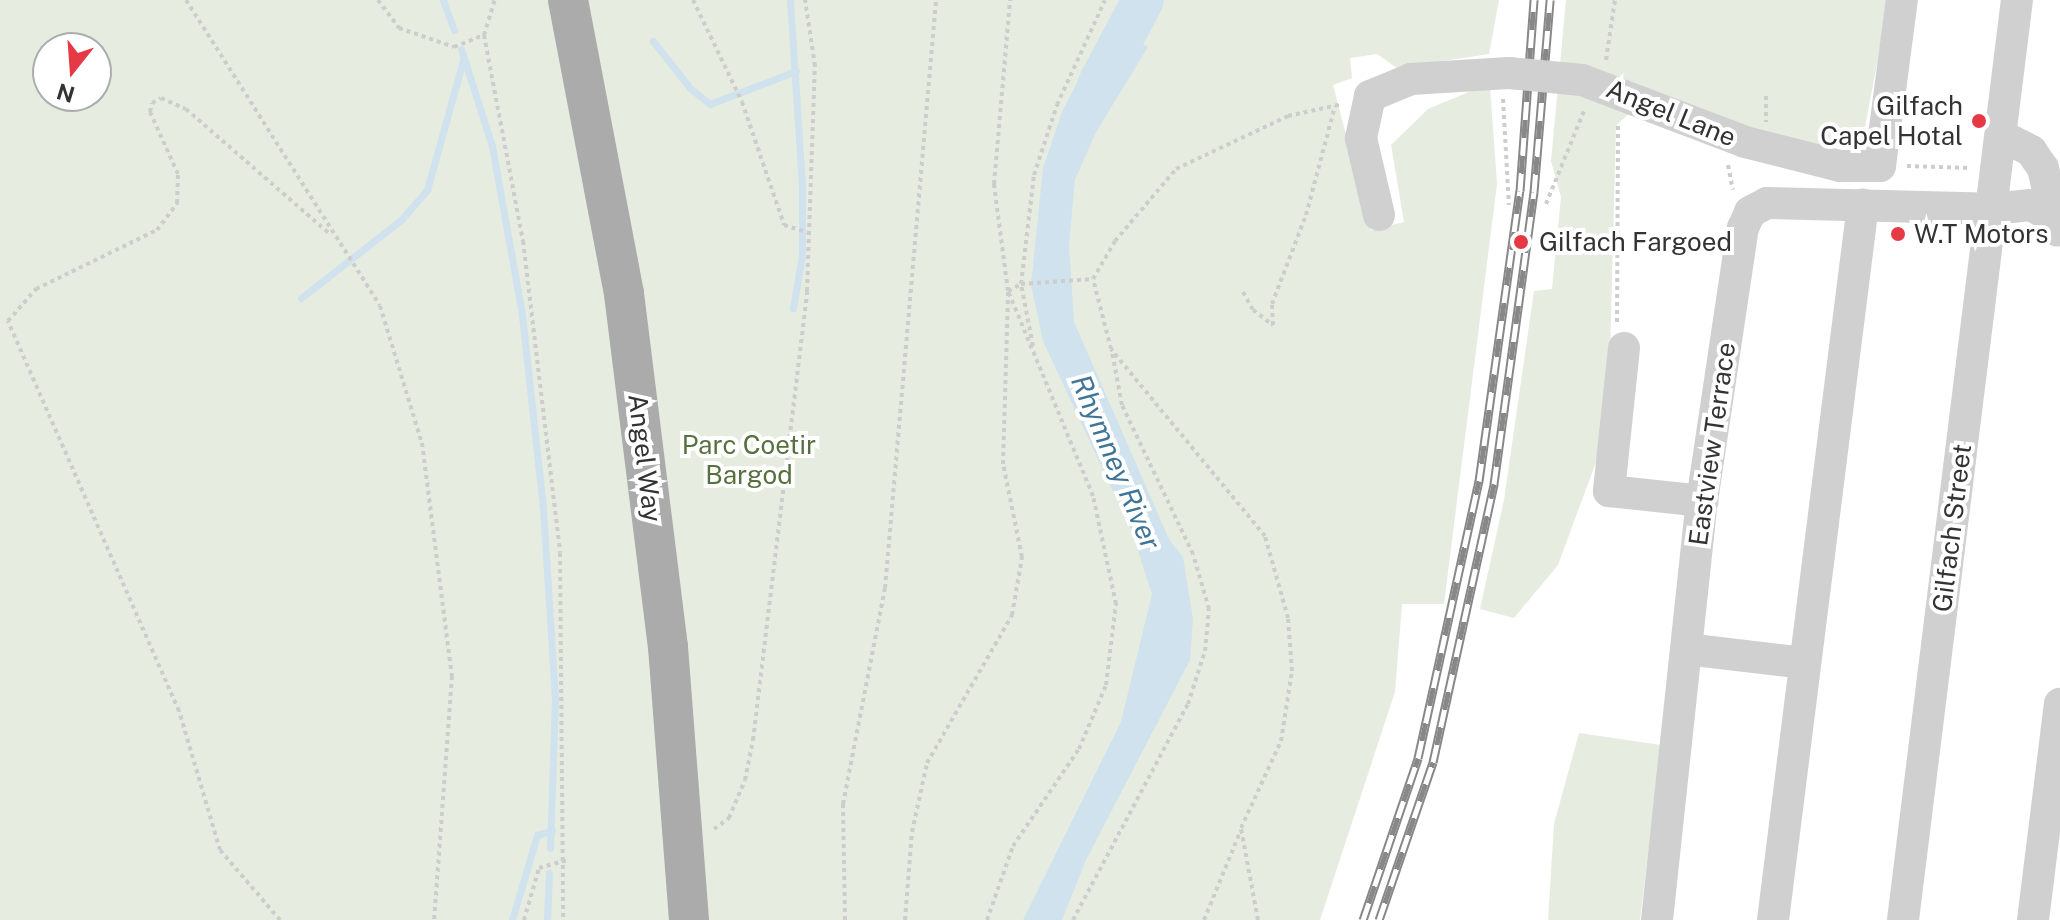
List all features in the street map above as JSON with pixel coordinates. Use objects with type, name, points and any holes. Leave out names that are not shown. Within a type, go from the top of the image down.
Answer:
[{"type":"main road","name":"Angel Way","points":[[568,0],[624,294],[668,647],[689,920]]},
{"type":"street","points":[[1880,166],[1902,0]]},
{"type":"street","name":"Gilfach Street","points":[[1903,920],[2017,0]]},
{"type":"street","name":"Angel Lane","points":[[1370,96],[1411,79],[1506,73],[1591,82],[1714,134],[1801,158],[1880,166]]},
{"type":"street","points":[[1370,96],[1361,138],[1379,215]]},
{"type":"street","points":[[2002,136],[2031,151],[2043,168],[2056,227]]},
{"type":"street","name":"Eastview Terrace","points":[[1657,920],[1702,501],[1743,228],[1750,212],[1767,203],[1991,209],[2031,205],[2056,227]]},
{"type":"street","points":[[1773,920],[1863,205]]},
{"type":"street","points":[[1624,348],[1609,491],[1702,501]]},
{"type":"street","points":[[1686,649],[1805,663]]},
{"type":"street","points":[[2033,920],[2060,704]]},
{"type":"path","points":[[186,0],[294,164],[330,234],[380,306],[422,443],[445,598],[452,676],[434,920]]},
{"type":"path","points":[[378,0],[399,28],[454,47],[484,35]]},
{"type":"path","points":[[495,0],[484,35],[523,241],[560,553],[567,860],[563,920]]},
{"type":"path","points":[[693,0],[742,102],[784,225],[812,234]]},
{"type":"path","points":[[684,835],[708,832],[729,818],[745,780],[812,234],[815,66],[805,0]]},
{"type":"path","points":[[845,920],[843,804],[885,588],[936,0]]},
{"type":"path","points":[[905,920],[912,832],[927,763],[1012,615],[1022,557],[1003,464],[1008,291],[994,184],[1010,0]]},
{"type":"path","points":[[1035,355],[1021,284],[1034,175],[1057,105],[1105,0]]},
{"type":"path","points":[[1546,204],[1580,115],[1615,0]]},
{"type":"path","points":[[1506,73],[1509,205]]},
{"type":"path","points":[[1073,920],[1188,704],[1205,651],[1209,609],[1193,554],[1122,405],[1093,279],[1115,241],[1176,169],[1288,116],[1370,96]]},
{"type":"path","points":[[280,920],[220,850],[179,711],[8,321],[36,289],[157,230],[177,203],[178,174],[150,112],[152,103],[161,98],[186,109],[330,234]]},
{"type":"path","points":[[1243,292],[1253,310],[1273,325],[1272,304],[1306,215],[1335,106]]},
{"type":"path","points":[[1618,127],[1617,338],[1624,348]]},
{"type":"path","points":[[1880,166],[1996,169]]},
{"type":"path","points":[[1008,291],[1021,284],[1093,279]]},
{"type":"path","points":[[987,920],[1013,846],[1079,749],[1106,685],[1116,604],[1093,496],[1008,291]]},
{"type":"path","points":[[1111,349],[1265,536],[1288,618],[1292,671],[1281,741],[1204,920]]},
{"type":"path","points":[[1241,828],[1258,920]]},
{"type":"path","points":[[524,920],[539,868],[567,860]]},
{"type":"green space","name":"Parc Coetir Bargod","points":[[0,0],[1499,0],[1489,54],[1397,68],[1377,54],[1350,58],[1352,78],[1333,85],[1371,230],[1404,222],[1391,145],[1428,109],[1478,88],[1490,87],[1497,184],[1444,604],[1402,604],[1395,692],[1320,920],[0,920]]},
{"type":"green space","points":[[1566,0],[1889,0],[1865,127],[1815,149],[1751,135],[1651,92],[1616,126],[1610,356],[1599,454],[1558,565],[1514,618],[1480,609],[1504,500],[1534,291],[1552,289],[1561,197],[1551,161]]},
{"type":"green space","points":[[1579,733],[1661,745],[1640,920],[1548,920],[1554,824]]},
{"type":"water","points":[[1106,26],[1148,47],[1096,132],[1075,180],[1069,245],[1074,322],[1169,539],[1183,557],[1193,619],[1190,660],[1086,860],[1062,920],[1023,920],[1121,722],[1152,594],[1132,532],[1043,341],[1031,285],[1043,168],[1062,112]]},
{"type":"waterway","points":[[443,0],[454,30]]},
{"type":"waterway","points":[[790,0],[802,185],[802,256],[793,308]]},
{"type":"waterway","name":"Rhymney River","points":[[1098,85],[1143,0]]},
{"type":"waterway","points":[[653,41],[690,88],[710,104],[796,71]]},
{"type":"waterway","points":[[461,49],[492,146],[522,315],[543,508],[555,699],[550,848]]},
{"type":"waterway","points":[[301,298],[401,220],[427,190],[463,60]]},
{"type":"waterway","points":[[512,920],[537,835],[552,830]]},
{"type":"waterway","points":[[547,920],[549,873]]},
{"type":"railway","points":[[1363,920],[1418,758],[1479,481],[1520,191],[1534,0]]},
{"type":"railway","points":[[1379,920],[1433,762],[1494,484],[1534,192],[1550,0]]},
{"type":"place","name":"Gilfach Capel Hotal","points":[[1979,121]]},
{"type":"place","name":"W.T Motors","points":[[1898,234]]},
{"type":"place","name":"Gilfach Fargoed","points":[[1521,242]]}]
